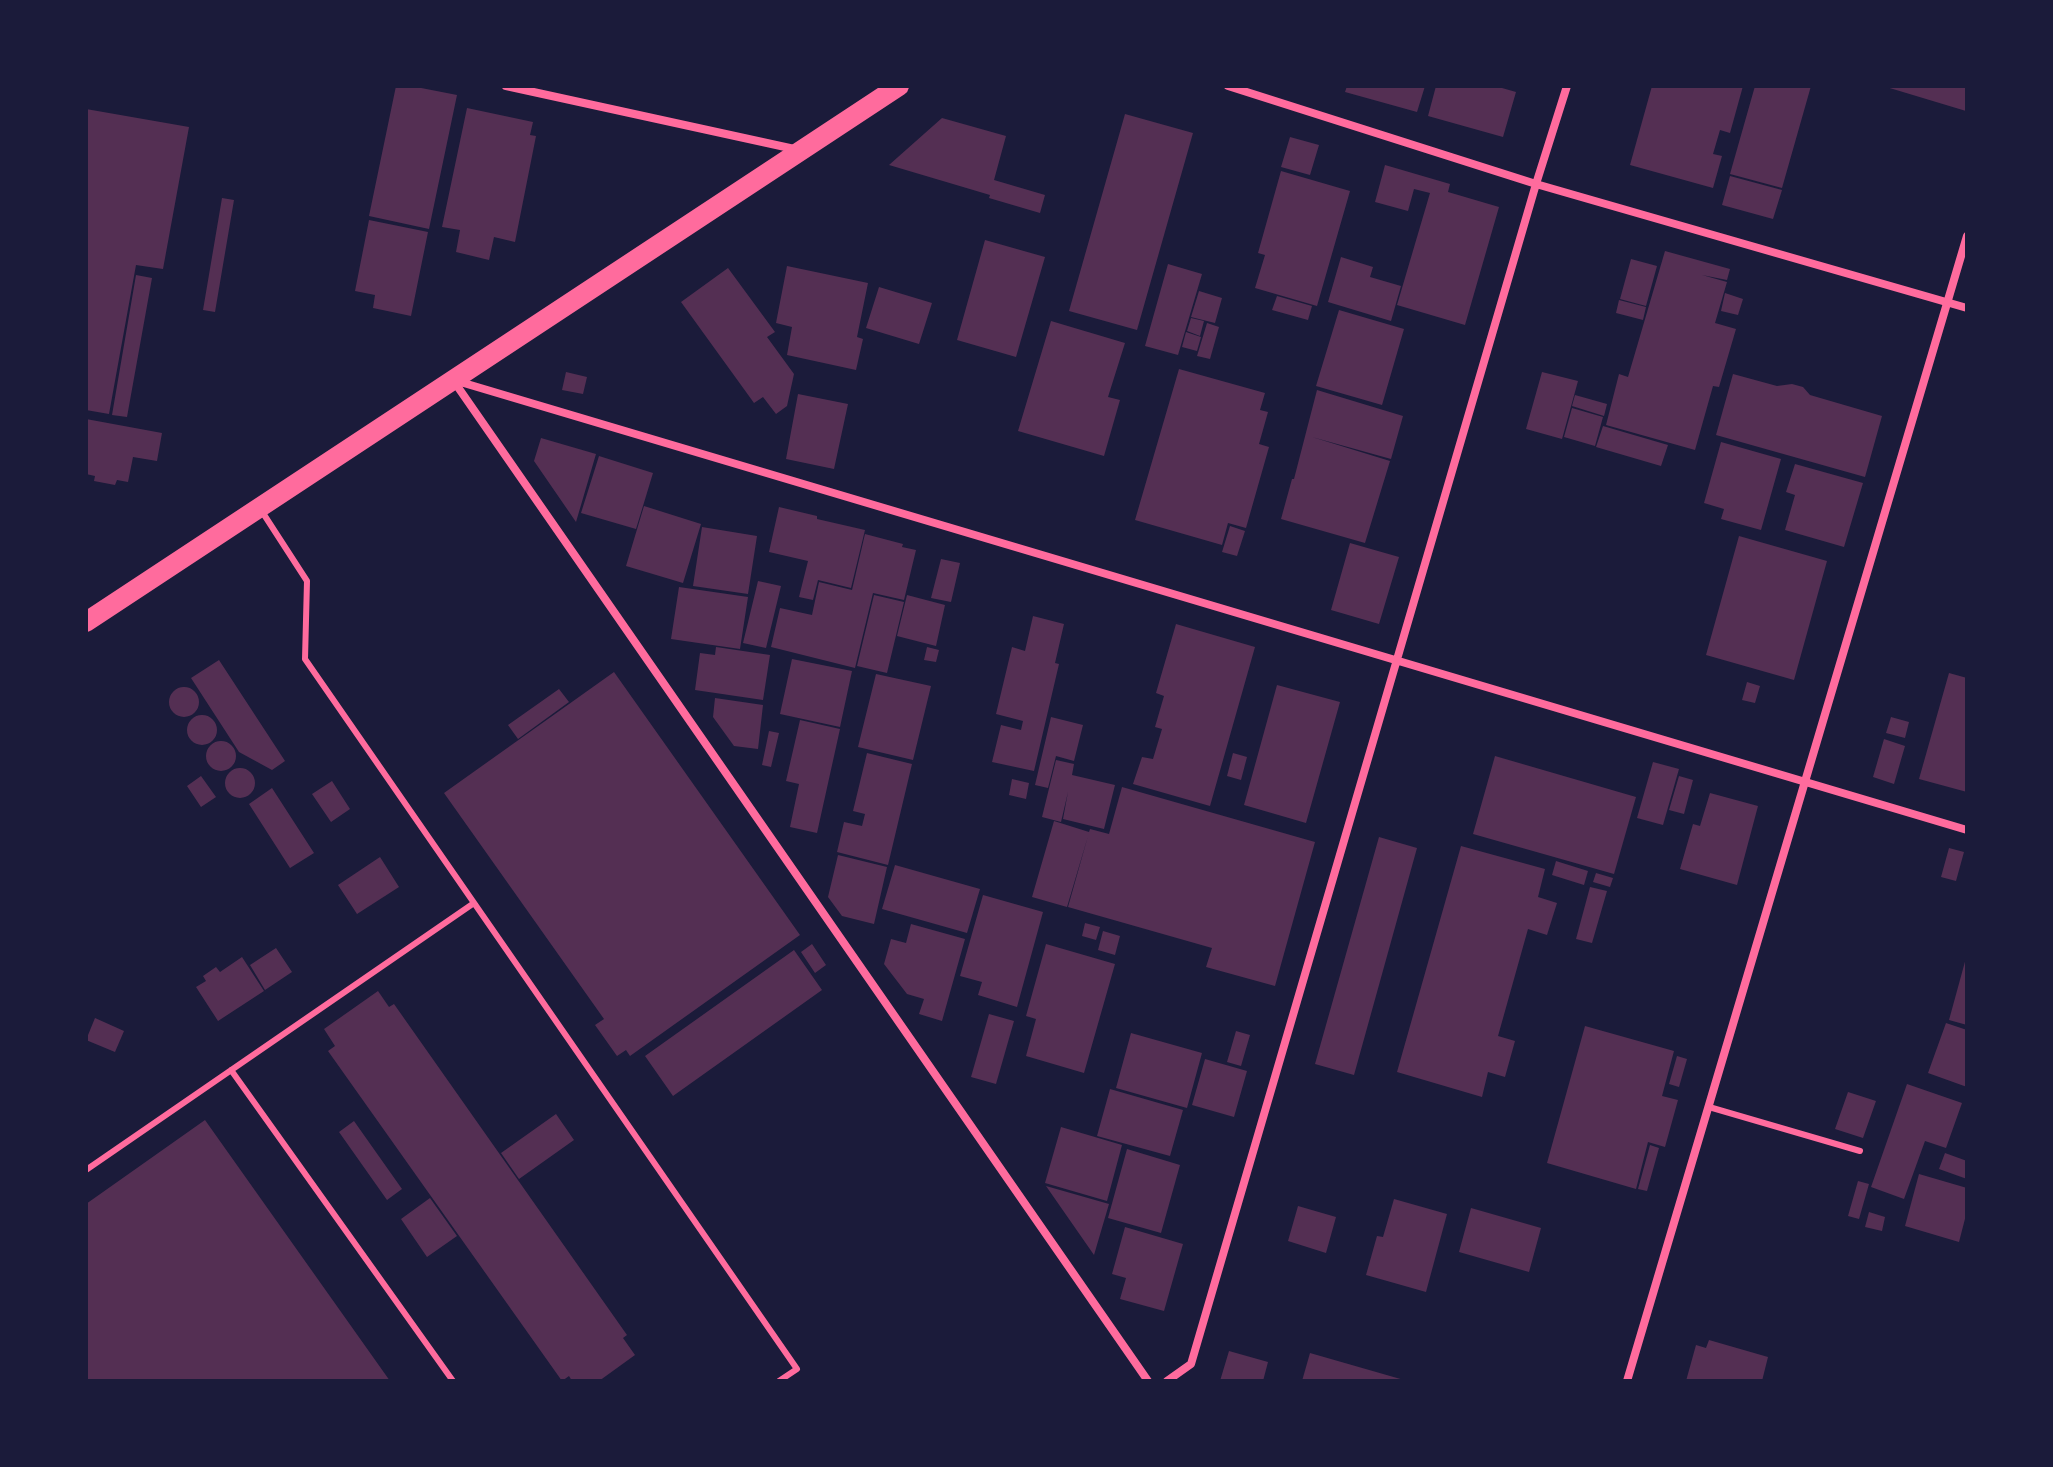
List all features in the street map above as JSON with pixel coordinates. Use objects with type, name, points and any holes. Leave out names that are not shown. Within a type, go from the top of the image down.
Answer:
[{"type":"main road","points":[[86,622],[899,86]]},
{"type":"street","points":[[506,86],[800,150]]},
{"type":"street","points":[[1228,86],[1536,184],[1967,308]]},
{"type":"street","points":[[1167,1381],[1191,1364],[1567,86]]},
{"type":"street","points":[[1627,1381],[1967,236]]},
{"type":"street","points":[[453,380],[1967,830]]},
{"type":"street","points":[[453,380],[1148,1381]]},
{"type":"lane","points":[[259,507],[307,581],[305,659],[797,1369],[779,1381]]},
{"type":"lane","points":[[86,1170],[474,903]]},
{"type":"lane","points":[[231,1070],[453,1381]]},
{"type":"lane","points":[[1709,1107],[1860,1151]]},
{"type":"building","points":[[396,86],[457,95],[429,229],[369,216]]},
{"type":"building","points":[[1347,86],[1425,86],[1417,112],[1345,92]]},
{"type":"building","points":[[1436,86],[1495,86],[1516,92],[1503,137],[1428,116]]},
{"type":"building","points":[[1652,86],[1743,86],[1730,133],[1720,130],[1713,154],[1722,156],[1713,188],[1630,165]]},
{"type":"building","points":[[1755,86],[1811,86],[1782,188],[1730,174]]},
{"type":"building","points":[[1883,86],[1967,86],[1966,111]]},
{"type":"building","points":[[467,108],[533,122],[530,135],[536,136],[515,242],[494,237],[489,260],[456,252],[460,230],[442,227]]},
{"type":"building","points":[[86,109],[189,127],[163,269],[136,265],[109,414],[86,410]]},
{"type":"building","points":[[1125,114],[1193,133],[1137,330],[1069,311]]},
{"type":"building","points":[[942,118],[1006,136],[994,180],[1045,195],[1040,213],[889,165]]},
{"type":"building","points":[[1290,137],[1319,145],[1310,175],[1281,167]]},
{"type":"building","points":[[1385,165],[1450,184],[1448,192],[1499,207],[1465,325],[1397,305],[1430,193],[1414,189],[1408,211],[1375,202]]},
{"type":"building","points":[[1281,171],[1350,191],[1317,306],[1255,288],[1265,255],[1258,253]]},
{"type":"building","points":[[1730,176],[1782,190],[1773,219],[1722,205]]},
{"type":"building","points":[[222,198],[234,200],[215,312],[203,310]]},
{"type":"building","points":[[369,220],[428,232],[411,316],[373,308],[375,295],[355,291]]},
{"type":"building","points":[[985,240],[1045,257],[1016,357],[957,340]]},
{"type":"building","points":[[1665,251],[1730,269],[1727,280],[1702,275],[1727,282],[1715,323],[1736,329],[1719,387],[1713,386],[1695,450],[1606,425],[1619,374],[1628,377]]},
{"type":"building","points":[[1341,257],[1373,267],[1370,277],[1401,286],[1391,321],[1328,302]]},
{"type":"building","points":[[1631,259],[1657,266],[1646,306],[1620,299]]},
{"type":"building","points":[[1168,264],[1202,274],[1178,355],[1145,346]]},
{"type":"building","points":[[787,266],[868,283],[857,337],[863,339],[856,370],[787,355],[792,327],[776,323]]},
{"type":"building","points":[[728,268],[775,332],[767,337],[794,374],[787,406],[776,414],[763,397],[754,403],[681,302]]},
{"type":"building","points":[[136,275],[152,278],[127,417],[112,415]]},
{"type":"building","points":[[879,287],[932,303],[919,344],[866,328]]},
{"type":"building","points":[[1199,291],[1222,298],[1215,323],[1191,317]]},
{"type":"building","points":[[1725,293],[1743,299],[1738,315],[1721,311]]},
{"type":"building","points":[[1277,296],[1312,306],[1308,320],[1272,310]]},
{"type":"building","points":[[1619,300],[1646,307],[1643,320],[1616,313]]},
{"type":"building","points":[[1339,310],[1404,329],[1382,405],[1316,386]]},
{"type":"building","points":[[1191,318],[1204,321],[1200,336],[1187,331]]},
{"type":"building","points":[[1051,321],[1125,343],[1108,397],[1120,400],[1104,456],[1018,431]]},
{"type":"building","points":[[1207,323],[1219,327],[1210,359],[1197,356]]},
{"type":"building","points":[[1186,332],[1201,337],[1197,351],[1182,347]]},
{"type":"building","points":[[1179,369],[1265,393],[1260,410],[1268,412],[1259,444],[1269,447],[1246,528],[1228,523],[1222,545],[1135,520]]},
{"type":"building","points":[[566,372],[587,377],[583,394],[562,390]]},
{"type":"building","points":[[1542,372],[1578,381],[1562,439],[1526,429]]},
{"type":"building","points":[[1733,374],[1777,386],[1792,384],[1803,387],[1810,395],[1882,416],[1865,477],[1716,435]]},
{"type":"building","points":[[1317,390],[1403,416],[1391,459],[1312,437],[1390,461],[1365,543],[1281,519]]},
{"type":"building","points":[[798,394],[848,404],[834,469],[786,459]]},
{"type":"building","points":[[1575,395],[1607,404],[1604,416],[1572,406]]},
{"type":"building","points":[[1572,408],[1603,417],[1595,446],[1564,437]]},
{"type":"building","points":[[86,419],[162,433],[157,461],[133,457],[128,482],[117,480],[115,485],[94,481],[95,476],[86,474]]},
{"type":"building","points":[[1603,426],[1668,445],[1661,466],[1596,447]]},
{"type":"building","points":[[541,438],[596,454],[576,522],[534,461]]},
{"type":"building","points":[[1721,442],[1781,459],[1761,530],[1721,519],[1724,509],[1704,503]]},
{"type":"building","points":[[599,456],[653,473],[636,529],[581,513]]},
{"type":"building","points":[[1795,464],[1863,483],[1844,547],[1785,530],[1795,495],[1786,492]]},
{"type":"building","points":[[644,506],[701,524],[683,583],[626,566]]},
{"type":"building","points":[[779,507],[865,530],[851,588],[818,580],[813,600],[799,597],[808,561],[769,552]]},
{"type":"building","points":[[1230,526],[1245,531],[1237,556],[1222,552]]},
{"type":"building","points":[[702,527],[757,536],[748,594],[693,586]]},
{"type":"building","points":[[865,534],[916,550],[904,600],[873,593],[855,668],[771,647],[780,608],[812,615],[819,582],[852,590]]},
{"type":"building","points":[[1739,536],[1827,561],[1794,680],[1706,655]]},
{"type":"building","points":[[1350,543],[1399,557],[1379,624],[1331,610]]},
{"type":"building","points":[[941,559],[960,563],[951,602],[931,598]]},
{"type":"building","points":[[758,581],[781,586],[766,648],[743,643]]},
{"type":"building","points":[[679,587],[748,597],[740,649],[671,639]]},
{"type":"building","points":[[874,595],[904,602],[887,673],[857,666]]},
{"type":"building","points":[[907,595],[945,605],[936,646],[897,636]]},
{"type":"building","points":[[1033,616],[1064,624],[1055,663],[1059,664],[1034,771],[992,762],[1001,725],[1021,730],[1023,721],[996,714],[1012,647],[1025,651]]},
{"type":"building","points":[[1176,624],[1255,647],[1210,806],[1133,784],[1142,757],[1153,759],[1162,729],[1155,727],[1164,696],[1156,693]]},
{"type":"building","points":[[716,647],[770,655],[763,700],[695,690],[700,653],[715,655]]},
{"type":"building","points":[[927,647],[939,650],[936,662],[924,660]]},
{"type":"building","points":[[792,659],[852,671],[840,727],[780,714]]},
{"type":"building","points":[[219,660],[285,761],[272,770],[239,752],[191,678]]},
{"type":"building","points":[[614,672],[800,935],[630,1056],[626,1050],[617,1056],[595,1025],[604,1019],[444,793]]},
{"type":"building","points":[[1949,673],[1967,678],[1967,792],[1919,779]]},
{"type":"building","points":[[876,674],[931,686],[913,760],[858,747]]},
{"type":"building","points":[[1747,682],[1760,686],[1755,703],[1742,700]]},
{"type":"building","points":[[1277,685],[1340,702],[1306,823],[1244,805]]},
{"type":"building","points":[[184,687],[190,688],[198,696],[198,708],[190,716],[184,717],[178,716],[170,708],[169,702],[170,696],[178,688]]},
{"type":"building","points":[[559,689],[569,702],[518,739],[508,725]]},
{"type":"building","points":[[715,698],[763,705],[758,749],[734,746],[713,717]]},
{"type":"building","points":[[202,715],[213,719],[217,730],[213,741],[202,745],[191,741],[187,730],[191,719]]},
{"type":"building","points":[[1051,717],[1083,725],[1074,761],[1056,756],[1048,788],[1035,785]]},
{"type":"building","points":[[1891,717],[1909,722],[1905,738],[1886,733]]},
{"type":"building","points":[[800,720],[840,729],[817,833],[790,827],[799,784],[786,781]]},
{"type":"building","points":[[769,731],[779,733],[771,767],[762,765]]},
{"type":"building","points":[[1884,739],[1905,746],[1894,784],[1873,777]]},
{"type":"building","points":[[221,741],[227,742],[235,750],[235,762],[227,770],[221,771],[215,770],[207,762],[206,756],[207,750],[215,742]]},
{"type":"building","points":[[867,753],[912,764],[888,865],[837,852],[844,822],[862,826],[865,814],[853,811]]},
{"type":"building","points":[[1233,753],[1247,757],[1241,780],[1227,776]]},
{"type":"building","points":[[1495,756],[1636,797],[1614,874],[1473,834]]},
{"type":"building","points":[[1056,760],[1074,764],[1072,775],[1115,785],[1104,829],[1063,819],[1068,792],[1061,822],[1042,817]]},
{"type":"building","points":[[1653,762],[1679,769],[1663,825],[1637,818]]},
{"type":"building","points":[[240,768],[246,769],[254,777],[254,789],[246,797],[240,798],[234,797],[226,789],[225,783],[226,777],[234,769]]},
{"type":"building","points":[[201,776],[216,797],[201,807],[187,786]]},
{"type":"building","points":[[1679,776],[1693,780],[1684,814],[1669,810]]},
{"type":"building","points":[[1012,779],[1029,783],[1026,799],[1009,795]]},
{"type":"building","points":[[332,781],[350,809],[331,822],[312,794]]},
{"type":"building","points":[[1122,787],[1315,842],[1275,986],[1206,967],[1212,948],[1068,907],[1088,836],[1067,907],[1032,897],[1054,821],[1089,832],[1090,829],[1109,834]]},
{"type":"building","points":[[272,788],[314,853],[290,868],[249,804]]},
{"type":"building","points":[[1710,793],[1758,806],[1737,885],[1680,869],[1693,824],[1700,826]]},
{"type":"building","points":[[1379,837],[1417,848],[1354,1075],[1315,1064]]},
{"type":"building","points":[[1461,846],[1545,869],[1538,897],[1557,903],[1547,935],[1528,929],[1498,1036],[1515,1041],[1505,1077],[1488,1072],[1482,1097],[1397,1072]]},
{"type":"building","points":[[1949,848],[1964,852],[1956,881],[1941,877]]},
{"type":"building","points":[[838,855],[887,867],[874,924],[842,916],[828,897]]},
{"type":"building","points":[[380,857],[399,887],[357,914],[338,885]]},
{"type":"building","points":[[1556,861],[1588,871],[1584,885],[1552,875]]},
{"type":"building","points":[[895,865],[980,889],[967,933],[882,909]]},
{"type":"building","points":[[1596,873],[1613,878],[1610,887],[1593,882]]},
{"type":"building","points":[[1590,887],[1607,891],[1592,943],[1576,939]]},
{"type":"building","points":[[983,895],[1043,912],[1017,1007],[978,995],[982,982],[960,976]]},
{"type":"building","points":[[1085,923],[1100,927],[1096,940],[1082,936]]},
{"type":"building","points":[[911,924],[965,939],[942,1021],[919,1014],[924,999],[907,994],[884,964],[891,939],[906,943]]},
{"type":"building","points":[[1103,931],[1120,936],[1115,955],[1098,950]]},
{"type":"building","points":[[812,944],[826,965],[815,973],[801,952]]},
{"type":"building","points":[[1046,944],[1115,964],[1084,1073],[1026,1056],[1036,1019],[1026,1016]]},
{"type":"building","points":[[276,948],[292,972],[265,990],[250,965]]},
{"type":"building","points":[[794,950],[822,990],[673,1096],[645,1056]]},
{"type":"building","points":[[242,957],[264,991],[218,1021],[196,987],[206,981],[203,976],[216,967],[220,972]]},
{"type":"building","points":[[1967,958],[1967,1025],[1949,1020]]},
{"type":"building","points":[[378,991],[389,1007],[394,1004],[627,1335],[623,1338],[635,1355],[599,1381],[572,1381],[569,1376],[562,1381],[328,1051],[335,1046],[324,1029]]},
{"type":"building","points":[[989,1014],[1014,1021],[996,1084],[971,1077]]},
{"type":"building","points":[[95,1018],[124,1031],[115,1052],[86,1040]]},
{"type":"building","points":[[1946,1023],[1967,1030],[1967,1087],[1928,1073]]},
{"type":"building","points":[[1585,1026],[1674,1051],[1662,1096],[1678,1100],[1665,1147],[1648,1142],[1636,1189],[1547,1163]]},
{"type":"building","points":[[1236,1031],[1250,1035],[1241,1066],[1227,1062]]},
{"type":"building","points":[[1131,1033],[1202,1053],[1187,1108],[1116,1088]]},
{"type":"building","points":[[1677,1056],[1687,1059],[1679,1087],[1669,1084]]},
{"type":"building","points":[[1205,1059],[1247,1071],[1234,1117],[1192,1105]]},
{"type":"building","points":[[1907,1084],[1962,1103],[1946,1148],[1925,1141],[1904,1199],[1871,1187]]},
{"type":"building","points":[[1110,1089],[1183,1110],[1170,1156],[1097,1136]]},
{"type":"building","points":[[1848,1092],[1876,1101],[1863,1138],[1835,1129]]},
{"type":"building","points":[[556,1114],[574,1140],[519,1179],[501,1153]]},
{"type":"building","points":[[205,1120],[390,1381],[86,1381],[86,1204]]},
{"type":"building","points":[[354,1121],[402,1189],[387,1200],[339,1132]]},
{"type":"building","points":[[1061,1127],[1122,1145],[1107,1201],[1045,1183]]},
{"type":"building","points":[[1650,1145],[1659,1148],[1647,1191],[1638,1189]]},
{"type":"building","points":[[1127,1149],[1180,1165],[1161,1233],[1108,1218]]},
{"type":"building","points":[[1945,1153],[1967,1161],[1967,1179],[1939,1169]]},
{"type":"building","points":[[1919,1174],[1967,1188],[1967,1211],[1959,1242],[1905,1226]]},
{"type":"building","points":[[1858,1181],[1869,1184],[1859,1219],[1848,1216]]},
{"type":"building","points":[[1046,1186],[1109,1204],[1094,1255]]},
{"type":"building","points":[[430,1198],[457,1236],[427,1257],[401,1219]]},
{"type":"building","points":[[1394,1199],[1447,1214],[1426,1292],[1366,1275],[1377,1236],[1383,1237]]},
{"type":"building","points":[[1298,1206],[1336,1217],[1326,1253],[1288,1241]]},
{"type":"building","points":[[1471,1208],[1541,1228],[1529,1272],[1459,1252]]},
{"type":"building","points":[[1869,1212],[1885,1217],[1882,1231],[1865,1227]]},
{"type":"building","points":[[1125,1227],[1183,1244],[1164,1311],[1120,1299],[1126,1278],[1112,1274]]},
{"type":"building","points":[[1709,1340],[1768,1357],[1762,1381],[1686,1381],[1696,1345],[1706,1348]]},
{"type":"building","points":[[1229,1351],[1268,1362],[1263,1381],[1220,1381]]},
{"type":"building","points":[[1310,1353],[1404,1380],[1404,1381],[1302,1381]]}]
